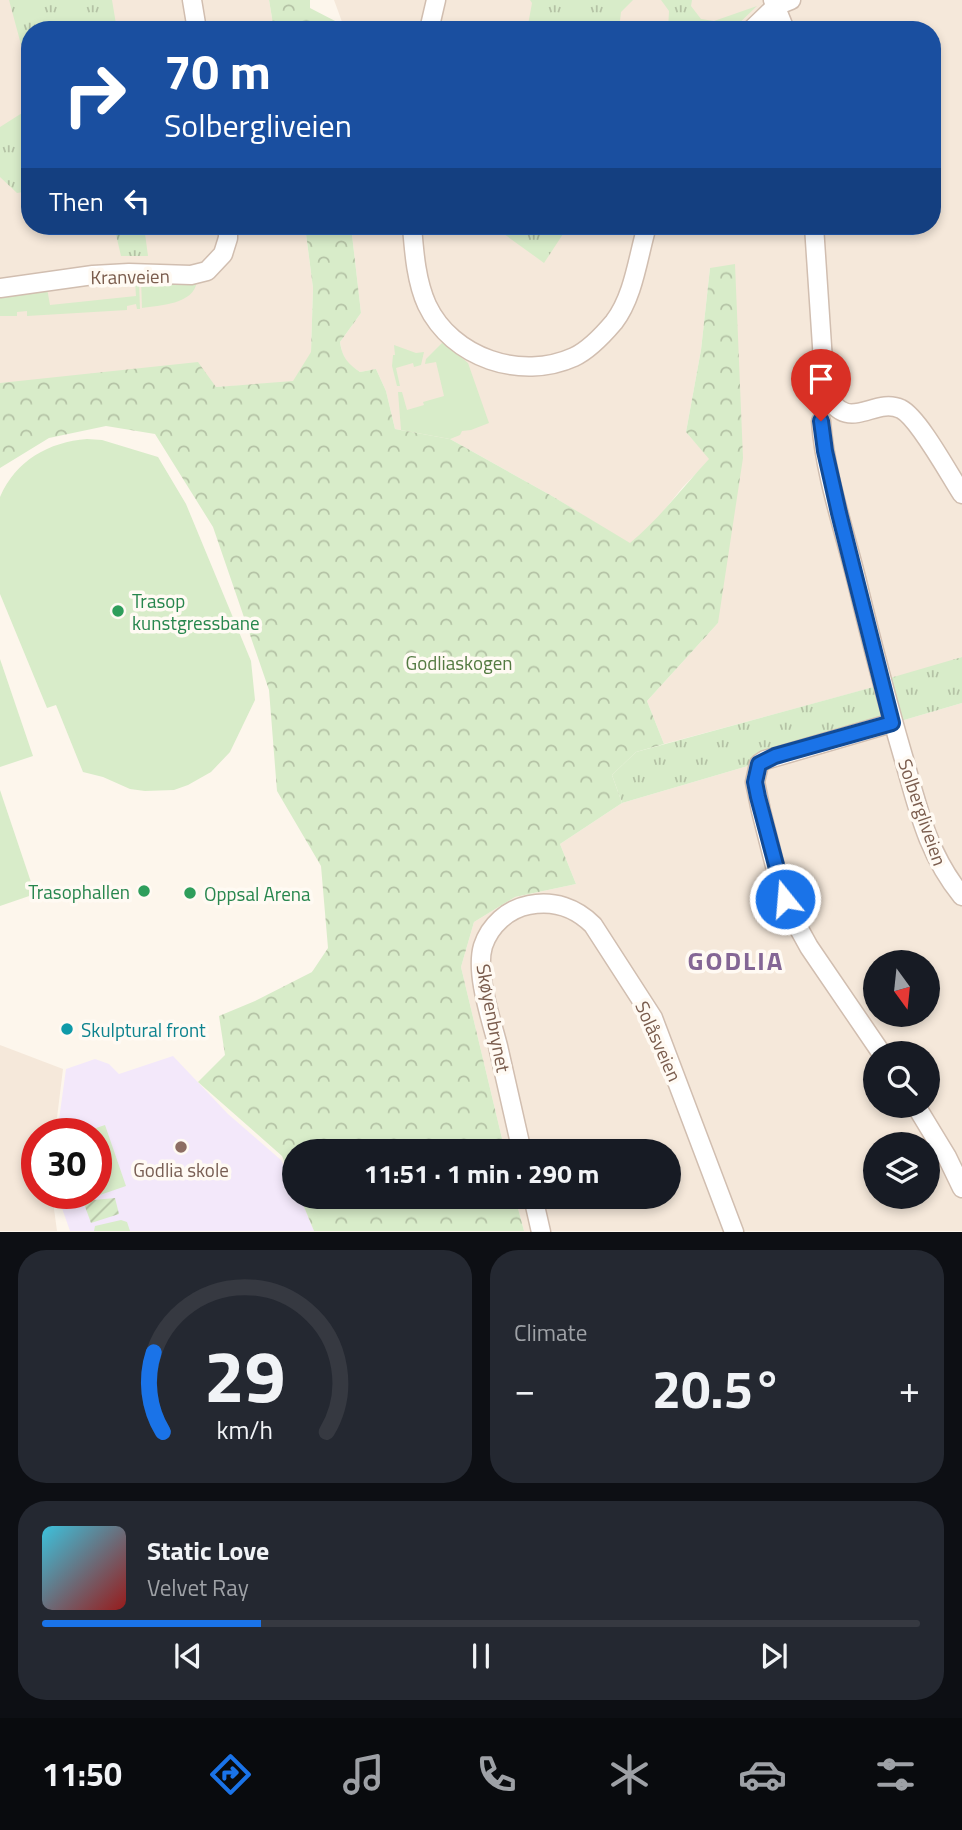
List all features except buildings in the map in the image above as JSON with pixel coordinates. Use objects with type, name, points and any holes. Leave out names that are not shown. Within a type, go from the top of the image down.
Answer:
[{"type":"street","points":[[192,0],[196,21]]},
{"type":"street","points":[[431,21],[436,0]]},
{"type":"street","points":[[760,21],[780,2]]},
{"type":"street","points":[[780,2],[783,21]]},
{"type":"street","name":"Kranveien","points":[[0,288],[93,275],[191,275],[207,271],[223,254],[228,235]]},
{"type":"street","points":[[413,235],[419,278],[427,304],[443,329],[477,354],[519,367],[539,368],[575,357],[602,335],[615,319],[628,291],[644,235]]},
{"type":"street","points":[[815,235],[825,391],[831,404],[844,412],[858,414],[891,407],[908,414],[962,494]]},
{"type":"street","name":"Solbergliveien","points":[[821,421],[834,488],[892,723],[932,849],[945,876],[962,896]]},
{"type":"street","points":[[873,1041],[809,947],[793,918],[776,870],[755,782],[759,764],[775,756],[892,723]]},
{"type":"street","name":"Skøyenbrynet","points":[[519,1139],[485,992],[481,962],[486,940],[499,920],[513,910],[528,905]]},
{"type":"street","name":"Solåsveien","points":[[528,905],[561,905],[593,925],[653,1018],[734,1231]]},
{"type":"street","points":[[923,1118],[962,1188]]},
{"type":"street","points":[[536,1209],[541,1231]]},
{"type":"shaded area","points":[[0,0],[269,0],[272,21],[21,21],[21,235],[306,235],[313,288],[311,353],[293,382],[216,387],[0,383]]},
{"type":"shaded area","points":[[334,0],[962,0],[962,657],[889,683],[664,744],[647,701],[718,623],[710,268],[701,350],[686,432],[710,459],[654,523],[630,544],[552,496],[450,439],[395,429],[386,391],[376,369],[360,372],[348,364],[340,342],[361,313],[352,235],[941,235],[941,21],[342,21]]},
{"type":"shaded area","points":[[962,703],[962,1231],[524,1231],[518,1209],[681,1209],[681,1139],[502,1139],[461,967],[474,922],[515,897],[576,884],[560,844],[622,803]]},
{"type":"shaded area","points":[[0,1045],[63,1069],[57,1118],[21,1118],[21,1209],[54,1209],[57,1231],[0,1231]]},
{"type":"shaded area","name":"Godlia skole","points":[[173,1056],[228,1114],[281,1160],[282,1209],[305,1209],[314,1231],[70,1231],[62,1209],[112,1209],[112,1118],[59,1118],[66,1069],[95,1059],[109,1064],[119,1074]]},
{"type":"green space","points":[[9,0],[112,0],[116,21],[21,21],[21,45]]},
{"type":"green space","points":[[269,0],[310,0],[310,8],[335,21],[272,21]]},
{"type":"green space","points":[[530,0],[633,0],[621,12],[620,21],[529,21],[532,3]]},
{"type":"green space","points":[[661,0],[692,0],[691,6],[701,19],[714,21],[668,21],[669,11]]},
{"type":"green space","points":[[757,6],[741,21],[714,21]]},
{"type":"green space","points":[[21,114],[21,192],[17,193],[0,177],[0,127]]},
{"type":"green space","points":[[116,235],[145,235],[148,256],[121,256]]},
{"type":"green space","name":"Godliaskogen","points":[[306,235],[352,235],[361,313],[340,342],[342,352],[346,360],[360,372],[376,369],[386,391],[395,429],[450,439],[630,543],[709,459],[686,432],[701,350],[710,268],[735,264],[743,458],[718,623],[647,701],[664,744],[636,752],[612,775],[622,803],[560,844],[576,884],[515,897],[474,922],[461,967],[502,1139],[282,1139],[282,1156],[198,1082],[225,1055],[219,1016],[312,972],[328,948],[321,866],[277,791],[269,690],[213,527],[155,434],[106,426],[49,438],[0,468],[0,383],[198,362],[216,387],[293,381],[311,352],[313,288]]},
{"type":"green space","points":[[505,235],[562,235],[544,263]]},
{"type":"green space","points":[[141,279],[197,281],[190,295],[183,299],[142,308]]},
{"type":"green space","points":[[139,280],[140,309],[137,309],[136,304],[127,306],[127,310],[27,316],[27,311],[17,312],[17,316],[0,316],[0,294],[47,288],[50,305],[136,296],[135,281]]},
{"type":"green space","points":[[443,342],[468,363],[489,423],[462,431],[460,435],[450,439],[401,430],[398,392],[402,392],[407,410],[444,396],[436,362],[425,364],[426,359]]},
{"type":"green space","points":[[394,345],[416,353],[424,352],[421,365],[414,367],[413,363],[396,368],[400,386],[397,386],[392,366]]},
{"type":"green space","points":[[87,439],[102,440],[158,457],[186,504],[251,661],[255,700],[230,752],[211,772],[174,790],[130,789],[103,777],[83,772],[56,705],[47,708],[0,594],[0,497],[7,484],[35,455],[60,444]]},
{"type":"green space","points":[[962,657],[962,703],[622,803],[612,775],[636,752],[888,683],[890,678]]},
{"type":"green space","points":[[0,659],[33,756],[0,767]]},
{"type":"green space","points":[[0,790],[35,894],[0,906]]},
{"type":"green space","points":[[112,1145],[126,1186],[112,1191]]},
{"type":"green space","points":[[112,1198],[115,1198],[119,1214],[91,1223],[86,1209],[112,1209]]},
{"type":"green space","points":[[305,1209],[518,1209],[524,1231],[314,1231]]},
{"type":"green space","points":[[121,1220],[127,1222],[130,1231],[94,1231],[95,1226]]},
{"type":"place","name":"Trasop kunstgressbane","points":[[118,611]]},
{"type":"place","name":"Trasophallen","points":[[144,891]]},
{"type":"place","name":"Oppsal Arena","points":[[190,893]]},
{"type":"place","name":"Skulptural front","points":[[67,1029]]},
{"type":"place","name":"Godlia skole","points":[[181,1147]]},
{"type":"district","name":"GODLIA","points":[[736,960]]},
{"type":"route","points":[[785,899],[755,782],[759,764],[775,756],[892,723],[839,513],[821,421]]}]
